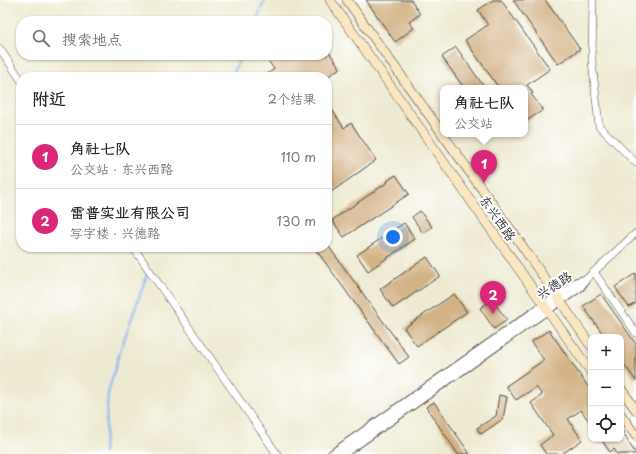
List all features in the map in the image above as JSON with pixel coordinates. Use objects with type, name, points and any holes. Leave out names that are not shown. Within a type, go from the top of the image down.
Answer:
[{"type":"main road","name":"东兴西路","points":[[330,0],[590,370]]},
{"type":"main road","name":"东兴西路","points":[[347,0],[440,131]]},
{"type":"main road","name":"东兴西路","points":[[444,137],[588,342]]},
{"type":"main road","points":[[624,393],[636,410]]},
{"type":"main road","points":[[624,419],[636,436]]},
{"type":"street","points":[[593,0],[592,61],[598,126],[636,162]]},
{"type":"street","points":[[0,49],[16,73]]},
{"type":"street","points":[[585,280],[636,233]]},
{"type":"street","points":[[136,252],[277,454]]},
{"type":"street","points":[[594,272],[636,333]]},
{"type":"street","name":"兴德路","points":[[343,454],[558,299],[580,287],[585,280]]},
{"type":"street","name":"兴德路","points":[[332,454],[546,308]]},
{"type":"building","points":[[366,0],[411,0],[420,14],[409,22],[414,28],[395,42]]},
{"type":"building","points":[[493,0],[501,0],[550,69],[527,85],[497,85],[465,40],[488,25],[478,10]]},
{"type":"building","points":[[513,0],[545,0],[580,49],[558,64]]},
{"type":"building","points":[[456,47],[483,85],[462,85],[442,57]]},
{"type":"building","points":[[332,56],[340,68],[332,74],[332,72],[270,72],[274,69],[268,60],[332,60]]},
{"type":"building","points":[[528,86],[533,93],[531,94],[543,110],[528,120]]},
{"type":"building","points":[[332,110],[344,128],[351,123],[376,160],[332,191]]},
{"type":"building","points":[[396,175],[409,194],[344,237],[332,220]]},
{"type":"building","points":[[420,211],[432,227],[423,233],[412,217]]},
{"type":"building","points":[[404,223],[415,239],[368,271],[357,255]]},
{"type":"building","points":[[332,251],[409,357],[399,364],[318,252]]},
{"type":"building","points":[[427,257],[440,276],[393,308],[380,289]]},
{"type":"building","points":[[636,273],[636,303],[629,307],[615,287]]},
{"type":"building","points":[[454,294],[467,312],[417,346],[404,328]]},
{"type":"building","points":[[601,294],[636,344],[636,381],[624,364],[624,334],[603,334],[583,306]]},
{"type":"building","points":[[492,300],[507,320],[494,329],[480,308]]},
{"type":"building","points":[[549,330],[588,387],[588,420],[581,410],[568,419],[582,440],[562,454],[546,454],[540,445],[553,435],[531,403],[542,395],[536,387],[516,400],[506,386],[544,360],[531,342]]},
{"type":"building","points":[[499,395],[507,397],[503,419],[481,434],[477,428],[496,416]]},
{"type":"building","points":[[434,402],[470,454],[458,454],[426,407]]},
{"type":"building","points":[[624,434],[636,454],[617,454],[614,449],[610,452],[603,442],[624,442]]},
{"type":"waterway","points":[[258,16],[265,0]]},
{"type":"waterway","points":[[234,72],[239,60]]},
{"type":"waterway","points":[[104,454],[108,393],[119,354],[147,275]]},
{"type":"place","name":"角社七队","points":[[484,183]]},
{"type":"place","name":"雷普实业有限公司","points":[[493,314]]}]
